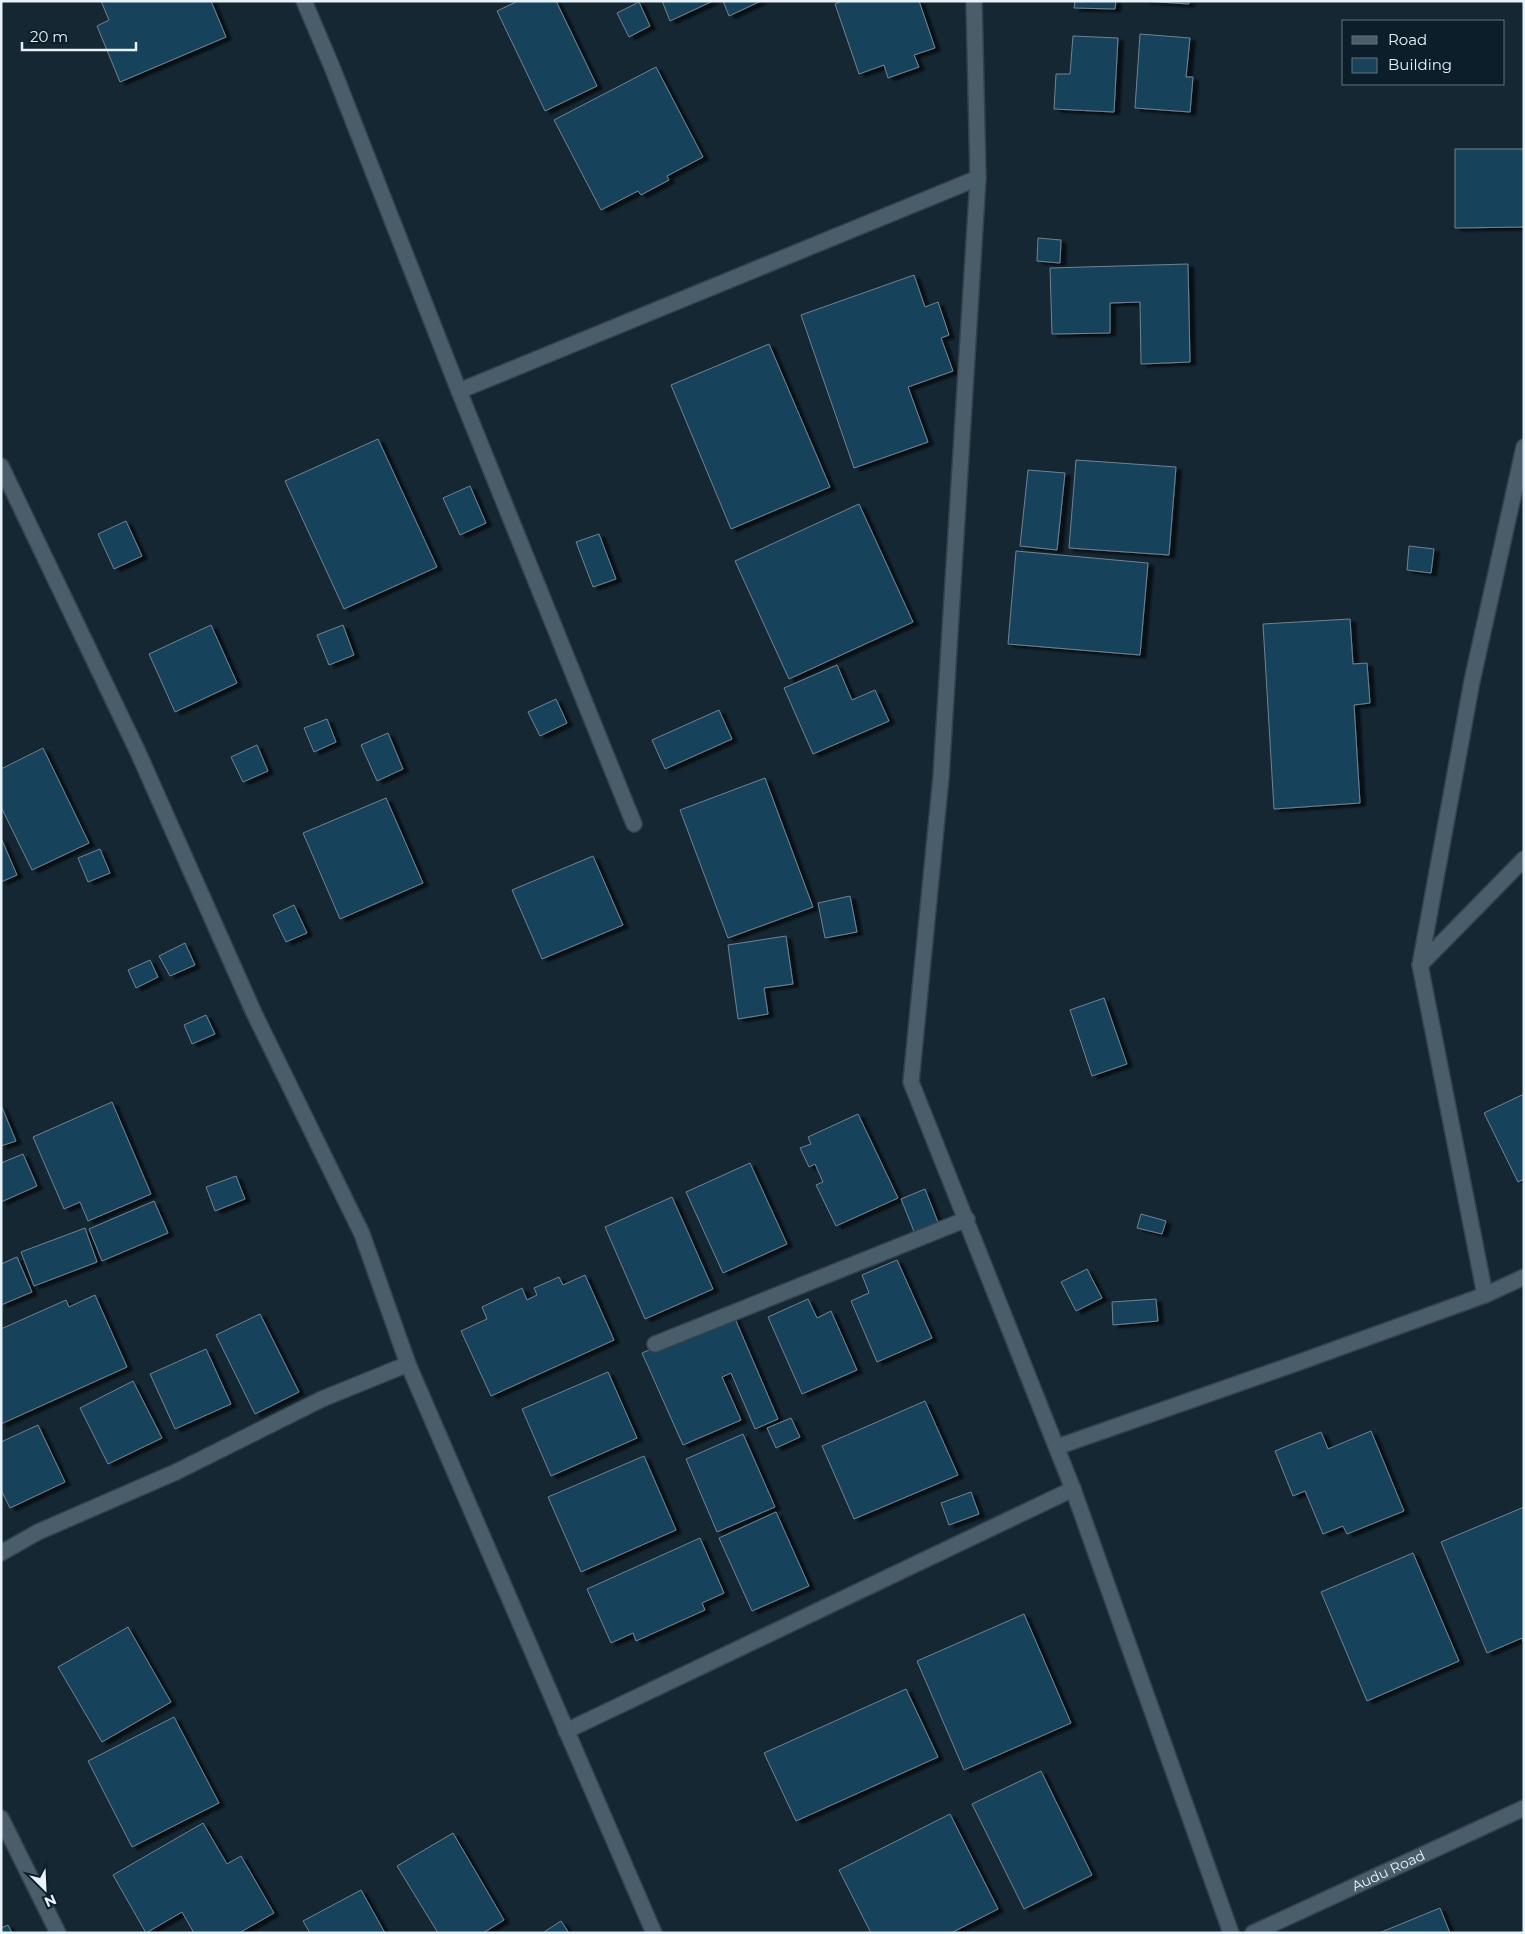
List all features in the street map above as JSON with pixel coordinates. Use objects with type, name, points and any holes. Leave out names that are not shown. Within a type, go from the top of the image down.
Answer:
[{"type":"street","points":[[974,1],[978,178],[941,777],[911,1082],[1073,1489],[1231,1933]]},
{"type":"street","points":[[308,2],[459,391],[634,824]]},
{"type":"street","points":[[459,391],[978,178]]},
{"type":"street","points":[[1485,1295],[1420,965],[1472,681],[1524,447]]},
{"type":"street","points":[[1,466],[137,750],[254,1013],[362,1234],[408,1364],[654,1933]]},
{"type":"street","points":[[1420,965],[1524,859]]},
{"type":"street","points":[[655,1344],[967,1219]]},
{"type":"street","points":[[1057,1447],[1485,1295],[1524,1277]]},
{"type":"street","points":[[1,1553],[38,1532],[176,1472],[322,1399],[408,1364]]},
{"type":"street","points":[[566,1731],[1073,1489]]},
{"type":"street","name":"Audu Road","points":[[1253,1933],[1524,1808]]},
{"type":"street","points":[[1,1818],[58,1933]]},
{"type":"building","points":[[101,1],[211,1],[226,37],[120,82],[97,26],[109,20]]},
{"type":"building","points":[[518,1],[556,1],[597,86],[545,111],[497,11]]},
{"type":"building","points":[[662,1],[713,1],[670,21]]},
{"type":"building","points":[[723,1],[761,1],[729,16]]},
{"type":"building","points":[[843,1],[919,1],[935,48],[914,55],[919,67],[888,78],[884,65],[859,74],[835,4]]},
{"type":"building","points":[[1075,1],[1116,1],[1115,9],[1074,8]]},
{"type":"building","points":[[1144,1],[1189,1],[1189,4]]},
{"type":"building","points":[[639,2],[650,26],[629,37],[617,13]]},
{"type":"building","points":[[1140,34],[1190,38],[1186,77],[1193,77],[1190,112],[1135,108]]},
{"type":"building","points":[[1073,36],[1118,38],[1114,112],[1054,109],[1056,74],[1070,74]]},
{"type":"building","points":[[656,67],[703,157],[667,176],[669,180],[641,195],[638,191],[601,210],[554,120]]},
{"type":"building","points":[[1455,149],[1524,149],[1524,227],[1455,228]]},
{"type":"building","points":[[1038,238],[1061,240],[1060,263],[1037,261]]},
{"type":"building","points":[[1188,264],[1190,362],[1141,364],[1140,302],[1110,303],[1110,333],[1052,334],[1050,268]]},
{"type":"building","points":[[914,275],[925,307],[938,302],[949,335],[941,338],[953,371],[908,387],[928,442],[854,468],[801,315]]},
{"type":"building","points":[[769,344],[830,487],[731,529],[671,385]]},
{"type":"building","points":[[378,439],[437,567],[344,609],[285,481]]},
{"type":"building","points":[[1076,460],[1176,467],[1169,555],[1069,548]]},
{"type":"building","points":[[1028,470],[1065,473],[1057,550],[1020,546]]},
{"type":"building","points":[[470,486],[486,523],[460,535],[443,498]]},
{"type":"building","points":[[859,504],[913,622],[789,679],[735,561]]},
{"type":"building","points":[[126,521],[142,556],[114,569],[98,534]]},
{"type":"building","points":[[599,534],[616,579],[593,587],[576,542]]},
{"type":"building","points":[[1409,546],[1434,549],[1431,573],[1407,570]]},
{"type":"building","points":[[1016,551],[1148,563],[1140,655],[1008,644]]},
{"type":"building","points":[[1350,619],[1353,664],[1367,663],[1370,703],[1354,705],[1360,803],[1274,809],[1263,624]]},
{"type":"building","points":[[211,625],[237,683],[175,712],[149,654]]},
{"type":"building","points":[[343,625],[354,655],[329,665],[317,635]]},
{"type":"building","points":[[837,665],[852,700],[875,690],[889,721],[813,754],[784,688]]},
{"type":"building","points":[[556,699],[567,723],[540,736],[528,712]]},
{"type":"building","points":[[719,710],[732,739],[665,769],[652,740]]},
{"type":"building","points":[[327,719],[336,742],[314,752],[304,728]]},
{"type":"building","points":[[388,733],[403,769],[377,781],[361,745]]},
{"type":"building","points":[[257,745],[268,771],[243,782],[231,757]]},
{"type":"building","points":[[43,748],[89,843],[32,870],[1,807],[1,769]]},
{"type":"building","points":[[765,778],[813,907],[728,938],[680,810]]},
{"type":"building","points":[[386,798],[423,883],[340,919],[303,833]]},
{"type":"building","points":[[1,838],[17,875],[1,882]]},
{"type":"building","points":[[100,849],[110,873],[88,882],[78,858]]},
{"type":"building","points":[[593,856],[623,925],[542,959],[512,890]]},
{"type":"building","points":[[850,896],[857,932],[825,938],[818,903]]},
{"type":"building","points":[[294,905],[307,933],[286,942],[273,915]]},
{"type":"building","points":[[786,936],[793,984],[764,988],[768,1014],[738,1019],[728,945]]},
{"type":"building","points":[[185,943],[195,965],[170,976],[159,956]]},
{"type":"building","points":[[150,960],[158,977],[136,988],[128,970]]},
{"type":"building","points":[[1104,998],[1127,1064],[1092,1076],[1070,1010]]},
{"type":"building","points":[[206,1015],[215,1034],[192,1044],[184,1025]]},
{"type":"building","points":[[1524,1094],[1524,1179],[1518,1182],[1484,1113]]},
{"type":"building","points":[[112,1102],[151,1194],[88,1221],[80,1202],[64,1209],[33,1137]]},
{"type":"building","points":[[1,1105],[16,1141],[1,1146]]},
{"type":"building","points":[[858,1114],[898,1198],[836,1226],[816,1185],[823,1182],[815,1164],[809,1167],[800,1148],[811,1144],[808,1137]]},
{"type":"building","points":[[23,1154],[37,1186],[1,1202],[1,1163]]},
{"type":"building","points":[[750,1163],[787,1244],[723,1273],[686,1192]]},
{"type":"building","points":[[236,1176],[245,1199],[215,1211],[206,1187]]},
{"type":"building","points":[[925,1189],[939,1225],[915,1234],[901,1199]]},
{"type":"building","points":[[672,1197],[713,1289],[645,1319],[605,1227]]},
{"type":"building","points":[[154,1201],[168,1233],[102,1261],[89,1229]]},
{"type":"building","points":[[1141,1214],[1166,1221],[1162,1234],[1137,1228]]},
{"type":"building","points":[[85,1228],[97,1262],[34,1286],[21,1252]]},
{"type":"building","points":[[17,1257],[32,1292],[1,1305],[1,1264]]},
{"type":"building","points":[[897,1260],[932,1338],[877,1362],[851,1301],[869,1293],[862,1275]]},
{"type":"building","points":[[1087,1269],[1102,1298],[1076,1311],[1061,1282]]},
{"type":"building","points":[[585,1275],[614,1340],[491,1396],[461,1331],[487,1319],[482,1307],[522,1288],[527,1300],[537,1295],[534,1288],[559,1277],[563,1285]]},
{"type":"building","points":[[95,1295],[127,1367],[1,1424],[1,1329],[66,1300],[69,1307]]},
{"type":"building","points":[[808,1299],[817,1318],[831,1311],[857,1370],[802,1394],[768,1317]]},
{"type":"building","points":[[1156,1299],[1158,1321],[1113,1325],[1112,1302]]},
{"type":"building","points":[[260,1314],[299,1392],[255,1414],[216,1335]]},
{"type":"building","points":[[733,1314],[778,1419],[755,1429],[731,1373],[722,1377],[741,1420],[683,1445],[642,1353]]},
{"type":"building","points":[[206,1349],[231,1404],[175,1429],[150,1374]]},
{"type":"building","points":[[608,1372],[637,1438],[551,1476],[522,1409]]},
{"type":"building","points":[[133,1381],[162,1438],[108,1464],[80,1408]]},
{"type":"building","points":[[925,1401],[958,1475],[854,1519],[822,1446]]},
{"type":"building","points":[[791,1418],[800,1437],[776,1448],[767,1428]]},
{"type":"building","points":[[38,1425],[65,1482],[10,1508],[1,1490],[1,1442]]},
{"type":"building","points":[[1371,1431],[1404,1511],[1347,1534],[1343,1526],[1323,1534],[1305,1491],[1293,1496],[1275,1451],[1321,1432],[1328,1449]]},
{"type":"building","points":[[743,1434],[775,1507],[717,1532],[686,1459]]},
{"type":"building","points":[[644,1456],[676,1530],[581,1572],[548,1497]]},
{"type":"building","points":[[971,1492],[979,1514],[949,1525],[941,1503]]},
{"type":"building","points":[[1524,1507],[1524,1644],[1522,1638],[1487,1653],[1441,1542]]},
{"type":"building","points":[[776,1512],[809,1586],[752,1611],[719,1538]]},
{"type":"building","points":[[700,1538],[724,1593],[702,1603],[705,1610],[636,1641],[633,1633],[611,1643],[587,1589]]},
{"type":"building","points":[[1413,1553],[1459,1661],[1367,1701],[1321,1592]]},
{"type":"building","points":[[1024,1614],[1071,1723],[964,1770],[917,1661]]},
{"type":"building","points":[[128,1627],[171,1702],[102,1742],[58,1667]]},
{"type":"building","points":[[906,1689],[938,1757],[796,1821],[764,1753]]},
{"type":"building","points":[[174,1717],[219,1803],[132,1847],[88,1761]]},
{"type":"building","points":[[1041,1771],[1092,1875],[1024,1909],[972,1804]]},
{"type":"building","points":[[950,1814],[998,1909],[951,1933],[871,1933],[839,1870]]},
{"type":"building","points":[[203,1823],[227,1864],[241,1856],[274,1913],[239,1933],[194,1933],[182,1912],[146,1933],[113,1875]]},
{"type":"building","points":[[453,1833],[504,1920],[483,1933],[438,1933],[397,1866]]},
{"type":"building","points":[[361,1890],[385,1933],[310,1933],[303,1921]]},
{"type":"building","points":[[1440,1908],[1450,1933],[1379,1933]]},
{"type":"building","points":[[561,1921],[569,1933],[544,1932]]},
{"type":"building","points":[[8,1925],[12,1933],[1,1933],[1,1928]]}]
